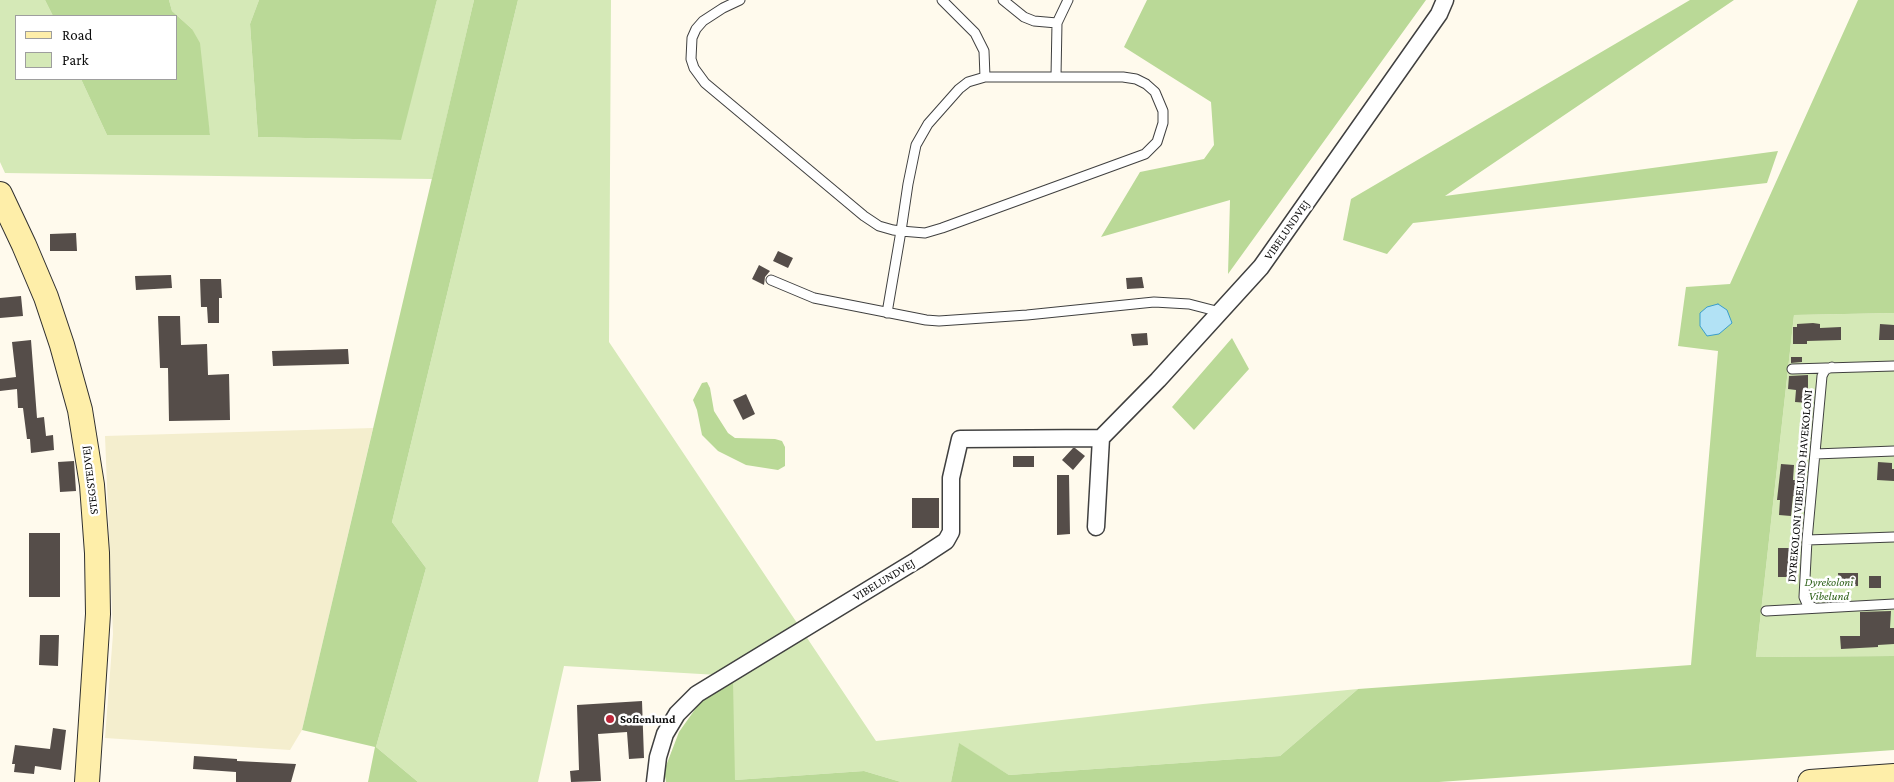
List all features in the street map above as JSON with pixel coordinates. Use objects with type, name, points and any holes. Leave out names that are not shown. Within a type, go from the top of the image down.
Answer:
[{"type":"street","name":"VIBELUNDVEJ","points":[[655,782],[658,757],[665,734],[677,714],[697,694],[946,541],[951,532],[951,478],[960,439],[1101,438],[1158,380],[1260,267],[1439,14],[1445,0]]},
{"type":"street","name":"STEGSTEDVEJ","points":[[0,194],[28,254],[62,345],[80,410],[92,485],[97,553],[98,614],[87,782]]},
{"type":"street","points":[[1096,527],[1101,438]]},
{"type":"street","points":[[1810,782],[1894,776]]},
{"type":"lane","points":[[740,0],[723,8],[696,29],[692,38],[691,59],[694,68],[705,83],[864,216],[878,226],[900,232],[924,233],[942,228],[1145,154],[1157,142],[1163,123],[1163,111],[1155,92],[1146,84],[1136,79],[1123,77],[985,77],[968,82],[959,89],[928,124],[916,145],[900,232],[887,313]]},
{"type":"lane","points":[[942,0],[975,33],[984,51],[985,77]]},
{"type":"lane","points":[[1003,0],[1024,17],[1034,21],[1057,23]]},
{"type":"lane","points":[[1056,76],[1057,23],[1068,0]]},
{"type":"lane","points":[[771,280],[814,298],[887,313],[939,321],[1154,302],[1189,304],[1220,312]]},
{"type":"lane","points":[[1792,369],[1894,366]]},
{"type":"lane","name":"DYREKOLONI VIBELUND HAVEKOLONI","points":[[1814,608],[1807,604],[1804,597],[1807,540],[1822,376],[1825,370],[1832,367]]},
{"type":"lane","points":[[1815,454],[1894,451]]},
{"type":"lane","points":[[1807,540],[1894,537]]},
{"type":"lane","points":[[1766,611],[1894,604]]},
{"type":"shaded area","points":[[373,428],[302,730],[290,750],[105,738],[113,634],[105,436]]},
{"type":"green space","points":[[0,0],[45,0],[52,15],[15,15],[15,80],[81,80],[107,135],[210,135],[192,29],[172,11],[169,0],[259,0],[250,24],[258,137],[400,140],[437,0],[474,0],[432,179],[5,173],[0,162]]},
{"type":"green space","points":[[45,0],[169,0],[172,11],[176,15],[52,15]]},
{"type":"green space","points":[[259,0],[437,0],[401,140],[258,137],[250,24]]},
{"type":"green space","points":[[474,0],[518,0],[392,522],[426,568],[376,747],[418,782],[368,782],[375,747],[302,730]]},
{"type":"green space","points":[[518,0],[611,0],[609,342],[876,741],[1203,704],[1358,689],[1280,756],[1009,775],[959,744],[951,782],[901,782],[864,771],[735,780],[718,675],[564,666],[538,782],[418,782],[376,747],[426,568],[392,522]]},
{"type":"green space","points":[[1147,0],[1426,0],[1228,274],[1230,200],[1101,237],[1140,172],[1204,159],[1214,145],[1211,102],[1124,47]]},
{"type":"green space","points":[[1690,0],[1734,0],[1445,196],[1778,151],[1767,183],[1413,223],[1387,254],[1343,240],[1351,199]]},
{"type":"green space","points":[[1858,0],[1894,0],[1894,313],[1794,315],[1756,657],[1894,656],[1894,750],[1439,782],[951,782],[959,743],[1009,775],[1280,756],[1358,689],[1691,665],[1718,351],[1678,346],[1686,287],[1730,284]]},
{"type":"green space","points":[[178,16],[192,29],[200,43],[210,135],[107,135],[81,80],[178,80]]},
{"type":"green space","name":"Dyrekoloni Vibelund","points":[[1894,313],[1894,656],[1756,657],[1794,315]]},
{"type":"green space","points":[[1232,338],[1249,369],[1194,430],[1172,407]]},
{"type":"green space","points":[[707,382],[710,388],[714,411],[728,433],[735,438],[775,439],[782,441],[785,447],[785,466],[778,470],[746,465],[718,451],[702,435],[693,400],[702,383]]},
{"type":"green space","points":[[733,681],[735,780],[864,771],[901,782],[666,782],[664,771],[679,732],[703,698]]},
{"type":"water","points":[[1718,304],[1727,310],[1732,323],[1719,334],[1707,336],[1700,326],[1700,313],[1707,307]]},
{"type":"building","points":[[76,233],[77,251],[50,251],[50,234]]},
{"type":"building","points":[[778,251],[793,258],[788,268],[773,261]]},
{"type":"building","points":[[759,265],[770,271],[765,277],[764,285],[752,279]]},
{"type":"building","points":[[171,275],[172,288],[136,290],[135,276]]},
{"type":"building","points":[[1142,277],[1144,288],[1127,289],[1126,278]]},
{"type":"building","points":[[200,279],[221,279],[222,298],[219,298],[219,323],[208,323],[207,307],[201,307]]},
{"type":"building","points":[[21,296],[23,316],[0,318],[0,298]]},
{"type":"building","points":[[158,316],[180,316],[181,345],[207,344],[208,375],[229,374],[230,420],[169,421],[168,368],[160,368]]},
{"type":"building","points":[[1797,324],[1820,324],[1820,328],[1841,327],[1841,340],[1807,341],[1807,344],[1793,344],[1793,327],[1797,327]]},
{"type":"building","points":[[1880,324],[1894,325],[1894,340],[1879,340]]},
{"type":"building","points":[[1147,333],[1148,345],[1133,346],[1131,334]]},
{"type":"building","points":[[31,340],[37,418],[44,417],[46,436],[53,435],[54,450],[31,453],[23,408],[18,408],[17,389],[0,391],[0,379],[16,377],[12,342]]},
{"type":"building","points":[[348,349],[349,364],[273,366],[272,351]]},
{"type":"building","points":[[1791,357],[1802,357],[1802,362],[1791,363]]},
{"type":"building","points":[[1808,375],[1808,403],[1795,402],[1796,390],[1788,389],[1789,376]]},
{"type":"building","points":[[746,394],[755,414],[743,420],[733,400]]},
{"type":"building","points":[[1073,448],[1085,456],[1073,470],[1062,460]]},
{"type":"building","points":[[1013,456],[1034,456],[1034,467],[1013,467]]},
{"type":"building","points":[[74,461],[76,491],[60,492],[58,462]]},
{"type":"building","points":[[1878,462],[1892,463],[1894,481],[1877,480]]},
{"type":"building","points":[[1781,464],[1794,465],[1793,480],[1798,480],[1797,496],[1793,496],[1791,516],[1779,515],[1780,500],[1777,500]]},
{"type":"building","points":[[1057,475],[1069,475],[1070,534],[1057,535]]},
{"type":"building","points":[[912,498],[939,498],[939,528],[912,528]]},
{"type":"building","points":[[29,533],[60,533],[60,597],[29,597]]},
{"type":"building","points":[[1778,548],[1791,548],[1791,577],[1778,577]]},
{"type":"building","points":[[1838,573],[1858,573],[1858,586],[1839,586]]},
{"type":"building","points":[[1869,576],[1881,576],[1881,588],[1869,588]]},
{"type":"building","points":[[1891,611],[1890,628],[1894,628],[1894,644],[1841,649],[1840,636],[1860,636],[1860,612]]},
{"type":"building","points":[[40,635],[59,635],[58,666],[39,665]]},
{"type":"building","name":"Sofienlund","points":[[642,701],[644,758],[629,759],[627,732],[598,734],[601,781],[571,782],[570,771],[579,770],[577,705]]},
{"type":"building","points":[[53,728],[66,730],[61,770],[35,766],[34,774],[14,772],[15,764],[12,764],[15,745],[50,749]]},
{"type":"building","points":[[194,756],[237,759],[237,761],[296,764],[291,782],[236,782],[236,772],[193,769]]},
{"type":"place","name":"Sofienlund","points":[[610,719]]}]
